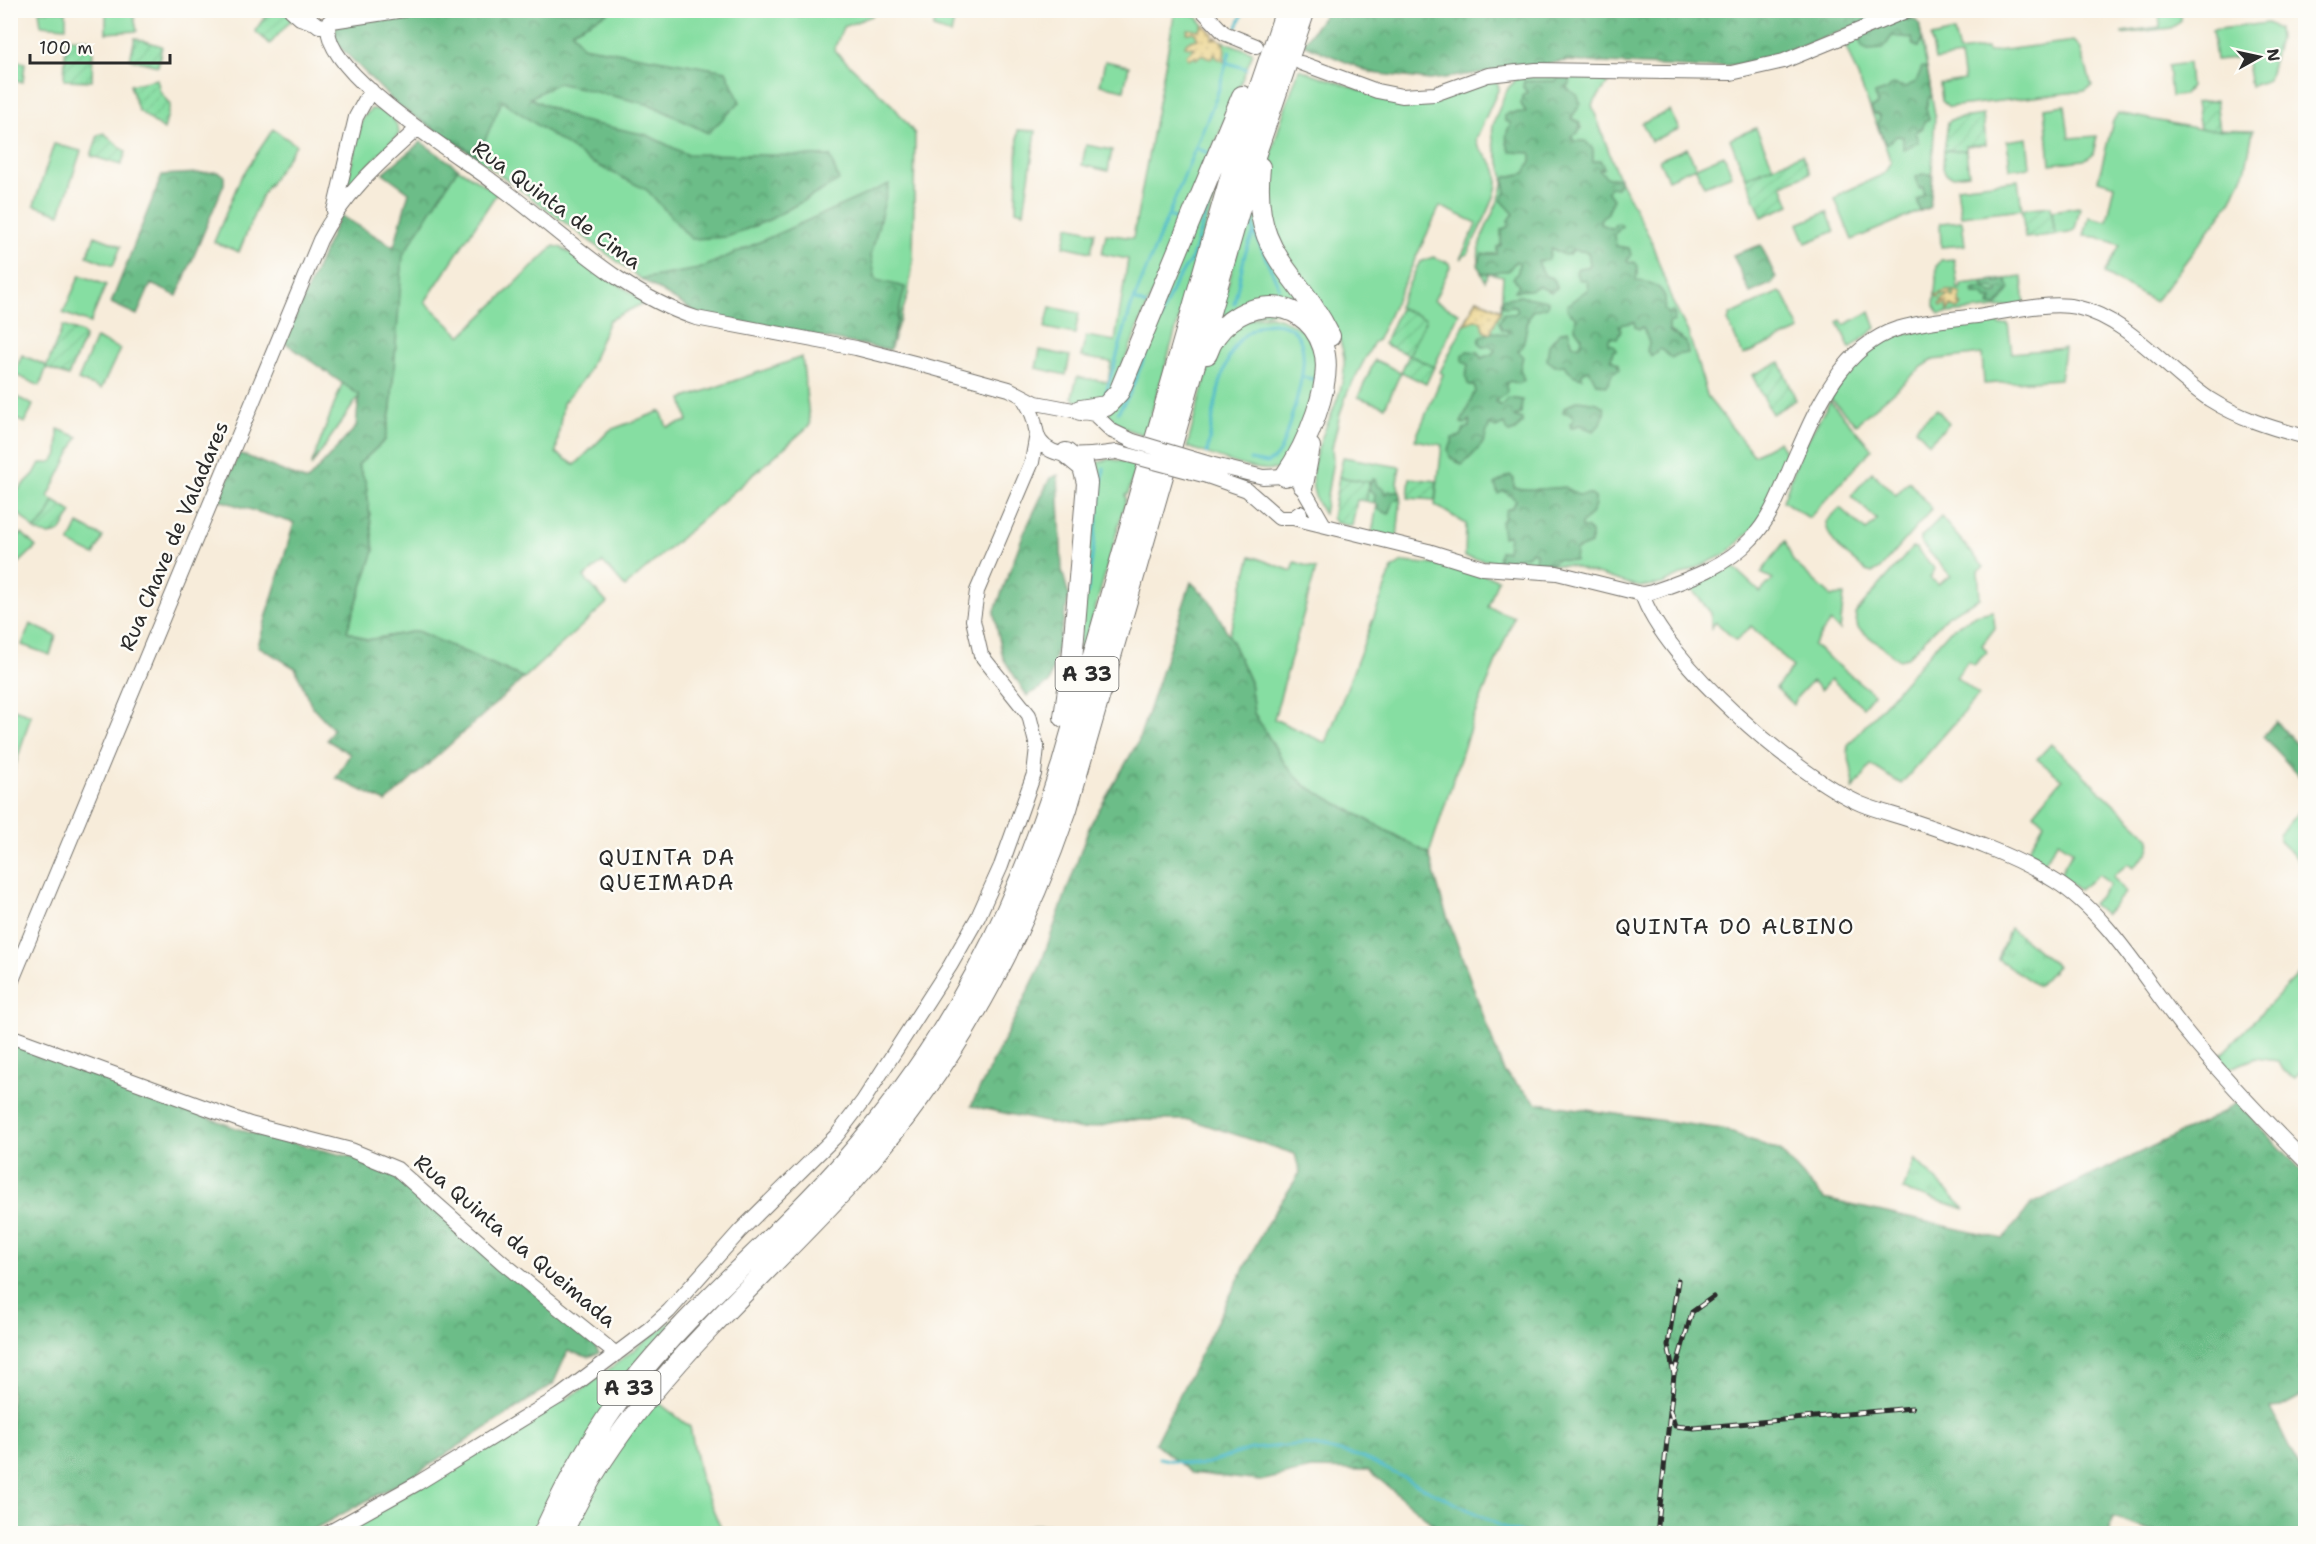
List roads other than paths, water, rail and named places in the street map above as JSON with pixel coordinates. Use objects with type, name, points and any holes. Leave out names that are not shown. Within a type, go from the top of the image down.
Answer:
[{"type":"highway","points":[[1080,410],[1106,406],[1119,392],[1278,10]]},
{"type":"highway","name":"A 33","points":[[543,1533],[581,1460],[629,1387],[691,1318],[843,1164],[908,1084],[944,1030],[983,963],[1016,893],[1044,820],[1236,156],[1286,10]]},
{"type":"highway","name":"A 33","points":[[562,1533],[597,1466],[628,1421],[747,1288],[827,1208],[881,1149],[956,1046],[993,983],[1027,913],[1057,837],[1095,715],[1233,231],[1280,78],[1305,10]]},
{"type":"highway","points":[[1280,78],[1260,166],[1258,199],[1263,229],[1275,257],[1327,330],[1334,343],[1337,365],[1333,393],[1308,453],[1305,490]]},
{"type":"highway","points":[[1095,715],[1141,576],[1209,346],[1228,321],[1255,308],[1283,309],[1304,319],[1318,337],[1326,358],[1323,391],[1301,449],[1281,477]]},
{"type":"highway","points":[[908,1084],[959,994],[1006,897],[1036,819],[1054,759],[1069,688],[1088,483],[1083,467],[1064,453]]},
{"type":"street","name":"Rua Quinta de Cima","points":[[291,10],[300,18],[312,19],[323,42],[371,90],[417,129],[492,181],[604,269],[686,315],[882,354],[1009,389],[1023,397],[1058,406]]},
{"type":"street","points":[[352,10],[382,14]]},
{"type":"street","points":[[312,19],[382,14],[404,10]]},
{"type":"street","points":[[1301,63],[1377,91],[1408,97],[1435,94],[1488,75],[1536,70],[1731,73],[1784,61],[1908,10]]},
{"type":"street","points":[[1202,11],[1224,33],[1256,46]]},
{"type":"street","name":"Rua Quinta de Cima","points":[[332,18],[330,42],[339,56]]},
{"type":"street","points":[[334,213],[356,117],[371,90]]},
{"type":"street","name":"Rua Chave de Valadares","points":[[10,986],[310,262],[334,213],[363,179],[417,129]]},
{"type":"street","points":[[326,1533],[418,1483],[560,1396],[669,1311],[740,1231],[851,1117],[950,966],[986,901],[1032,782],[1037,747],[1033,725],[1024,707],[981,655],[974,631],[973,610],[984,572],[1031,465],[1036,450],[1036,431],[1041,414],[1058,406],[1094,414],[1108,426],[1133,441],[1208,470],[1247,490],[1279,518],[1293,518],[1323,525],[1483,568],[1557,573],[1642,594],[1704,571],[1733,555],[1750,541],[1767,518],[1808,429],[1834,381],[1853,358],[1873,341],[1909,326],[2062,305],[2087,310],[2121,329],[2179,376],[2220,405],[2257,423],[2306,437]]},
{"type":"street","points":[[1023,397],[1044,446],[1064,453],[1088,457],[1099,453],[1117,452],[1208,470],[1298,480],[1323,525]]},
{"type":"street","points":[[1099,453],[1108,439],[1108,426]]},
{"type":"street","points":[[1031,465],[1064,453]]},
{"type":"street","points":[[1264,504],[1264,491],[1281,477]]},
{"type":"street","points":[[1293,518],[1302,512],[1305,490]]},
{"type":"street","points":[[1642,594],[1649,614],[1683,661],[1784,755],[1862,804],[2014,859],[2056,882],[2081,902],[2101,922],[2177,1020],[2242,1098],[2306,1162]]},
{"type":"street","name":"Rua Quinta da Queimada","points":[[10,1036],[250,1125],[351,1150],[397,1169],[504,1263],[616,1354]]},
{"type":"water","points":[[1032,1525],[1069,1525],[1123,1533],[1010,1533]]},
{"type":"waterway","points":[[1237,27],[1244,10]]},
{"type":"waterway","points":[[1106,393],[1131,307],[1217,95],[1230,51]]},
{"type":"waterway","points":[[1228,63],[1247,69]]},
{"type":"waterway","points":[[1196,148],[1209,153]]},
{"type":"waterway","points":[[1118,412],[1129,395],[1175,283],[1192,258],[1211,194]]},
{"type":"waterway","points":[[1252,209],[1254,232],[1279,287]]},
{"type":"waterway","points":[[1169,216],[1181,221]]},
{"type":"waterway","points":[[1234,304],[1245,254],[1254,232]]},
{"type":"waterway","points":[[1134,300],[1146,305]]},
{"type":"waterway","points":[[1207,453],[1217,395],[1231,353],[1238,342],[1249,332],[1258,326],[1273,323],[1289,327],[1298,336],[1303,349],[1301,381],[1284,442],[1276,457],[1267,463],[1250,460]]},
{"type":"waterway","points":[[1302,377],[1317,380]]},
{"type":"waterway","points":[[1087,594],[1104,468]]},
{"type":"waterway","points":[[1159,1458],[1199,1466],[1251,1449],[1305,1444],[1362,1457],[1509,1530],[1524,1534]]},
{"type":"railway","points":[[1674,1375],[1668,1345],[1678,1280]]},
{"type":"railway","points":[[1657,1534],[1674,1375],[1692,1312],[1713,1297]]},
{"type":"railway","points":[[1670,1410],[1675,1426],[1694,1428],[1912,1408]]},
{"type":"district","name":"QUINTA DA QUEIMADA","points":[[667,870]]},
{"type":"district","name":"QUINTA DO ALBINO","points":[[1735,926]]}]
